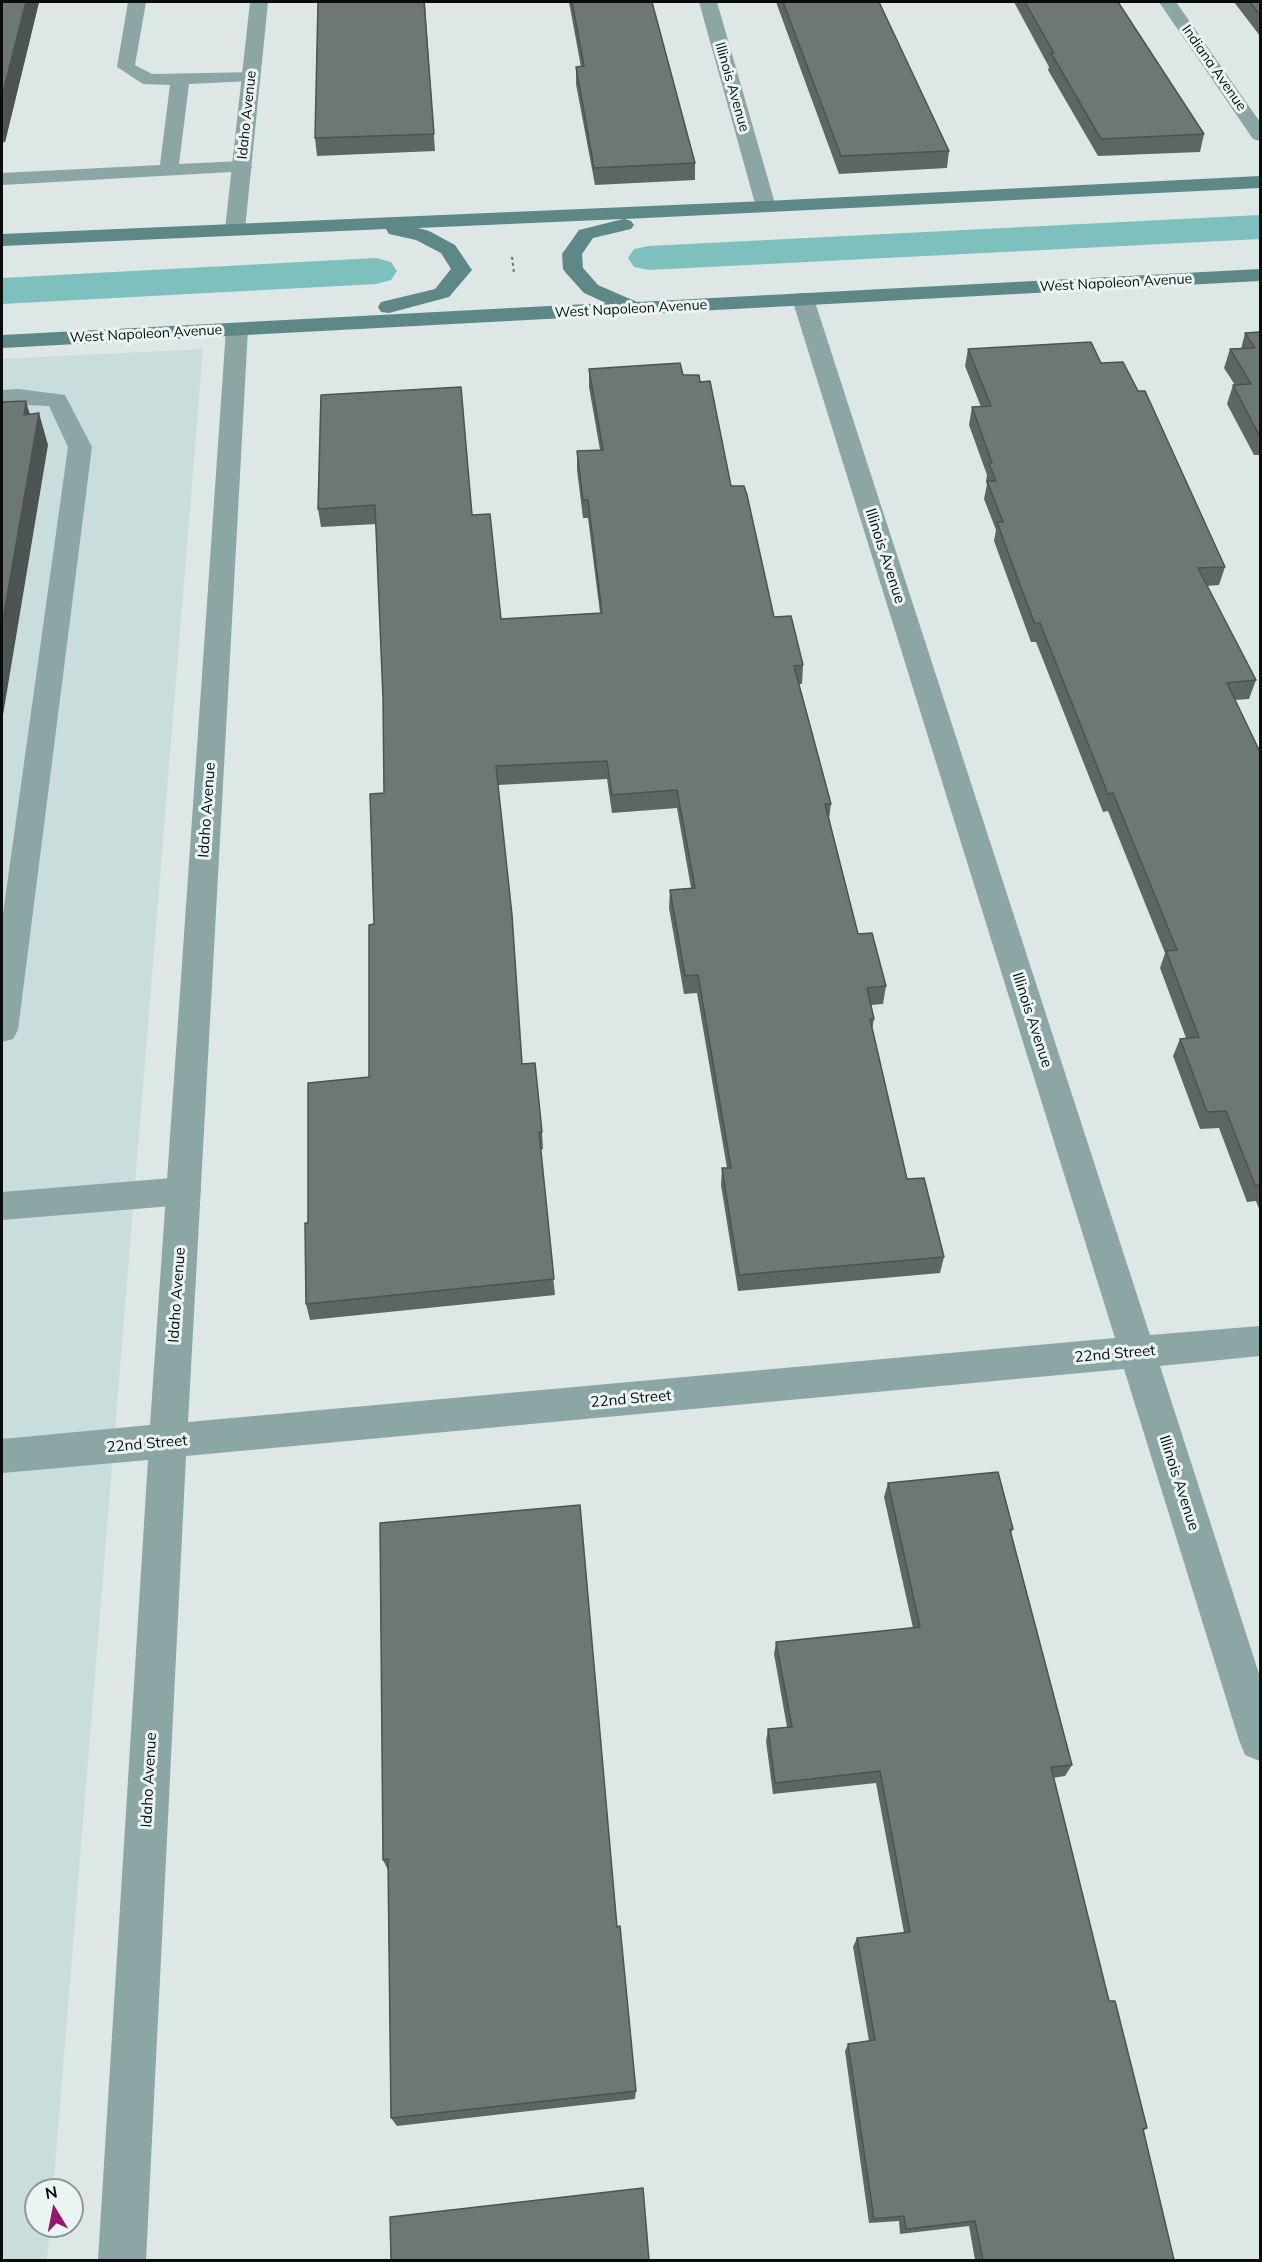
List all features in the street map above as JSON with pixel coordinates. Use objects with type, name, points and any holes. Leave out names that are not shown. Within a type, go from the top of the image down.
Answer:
[{"type":"main road","points":[[2,240],[766,207],[1260,182]]},
{"type":"main road","points":[[635,308],[591,289],[573,269],[572,254],[586,234],[690,210]]},
{"type":"main road","points":[[314,325],[442,293],[462,270],[448,249],[422,235],[365,224]]},
{"type":"main road","name":"West Napoleon Avenue","points":[[2,342],[1260,275]]},
{"type":"street","points":[[137,2],[126,67],[149,80],[251,76]]},
{"type":"street","name":"Idaho Avenue","points":[[235,229],[259,2]]},
{"type":"street","name":"Illinois Avenue","points":[[708,2],[766,207]]},
{"type":"street","name":"Indiana Avenue","points":[[1168,2],[1260,135]]},
{"type":"street","points":[[169,170],[180,79]]},
{"type":"street","points":[[2,179],[242,167]]},
{"type":"street","name":"Illinois Avenue","points":[[803,299],[1260,1740]]},
{"type":"street","name":"Idaho Avenue","points":[[122,2260],[168,1442],[237,329]]},
{"type":"street","points":[[2,397],[19,396],[57,400],[80,447],[2,1030]]},
{"type":"street","points":[[2,1206],[184,1191]]},
{"type":"street","name":"22nd Street","points":[[2,1456],[1260,1341]]},
{"type":"path","points":[[511,253],[514,276]]},
{"type":"shaded area","points":[[203,349],[54,2178],[24,2178],[24,2238],[49,2238],[47,2260],[2,2260],[2,359]]},
{"type":"building","points":[[2,2],[26,2],[2,96]]},
{"type":"building","points":[[318,2],[424,2],[434,134],[315,138]]},
{"type":"building","points":[[572,2],[652,2],[695,163],[594,168],[576,67],[584,66]]},
{"type":"building","points":[[783,2],[879,2],[949,151],[841,156]]},
{"type":"building","points":[[1025,2],[1118,2],[1204,134],[1101,139],[1051,53],[1054,53]]},
{"type":"building","points":[[1250,2],[1260,2],[1260,15]]},
{"type":"building","points":[[1260,332],[1260,437],[1233,385],[1251,384],[1230,349],[1255,348],[1245,333]]},
{"type":"building","points":[[1091,342],[1101,363],[1123,362],[1138,391],[1145,391],[1225,567],[1198,568],[1256,680],[1227,683],[1260,752],[1260,1185],[1255,1185],[1226,1111],[1207,1112],[1180,1039],[1199,1037],[1166,951],[1177,950],[1113,793],[1108,794],[1040,623],[1035,624],[1023,593],[997,522],[1003,522],[987,481],[996,481],[972,407],[991,406],[968,349]]},
{"type":"building","points":[[680,363],[683,375],[699,375],[700,382],[710,381],[731,486],[744,486],[747,495],[774,617],[791,616],[803,665],[794,666],[831,804],[825,804],[858,934],[872,933],[886,986],[867,988],[874,1019],[870,1019],[907,1179],[924,1178],[944,1257],[739,1275],[722,1168],[731,1168],[698,975],[685,976],[670,890],[695,888],[677,790],[612,795],[607,761],[496,766],[512,915],[522,1064],[535,1063],[542,1132],[539,1132],[554,1279],[306,1304],[308,1083],[369,1077],[369,925],[374,924],[370,794],[384,793],[383,698],[375,505],[318,509],[321,395],[461,387],[472,515],[490,514],[501,619],[602,613],[588,500],[583,500],[577,451],[603,450],[589,369]]},
{"type":"building","points":[[26,401],[24,415],[39,413],[2,625],[2,402]]},
{"type":"building","points":[[998,1472],[1013,1529],[1010,1530],[1072,1765],[1051,1767],[1109,2001],[1115,2001],[1147,2128],[1143,2129],[1174,2260],[983,2260],[975,2221],[906,2229],[904,2216],[874,2219],[848,2044],[875,2040],[857,1938],[910,1932],[880,1771],[775,1783],[768,1729],[792,1727],[776,1642],[920,1627],[888,1483]]},
{"type":"building","points":[[580,1505],[617,1927],[620,1926],[636,2091],[391,2118],[388,1859],[383,1860],[380,1523]]},
{"type":"building","points":[[643,2188],[649,2260],[391,2260],[390,2217]]},
{"type":"waterway","points":[[649,258],[1260,227]]},
{"type":"waterway","points":[[2,291],[376,271]]}]
